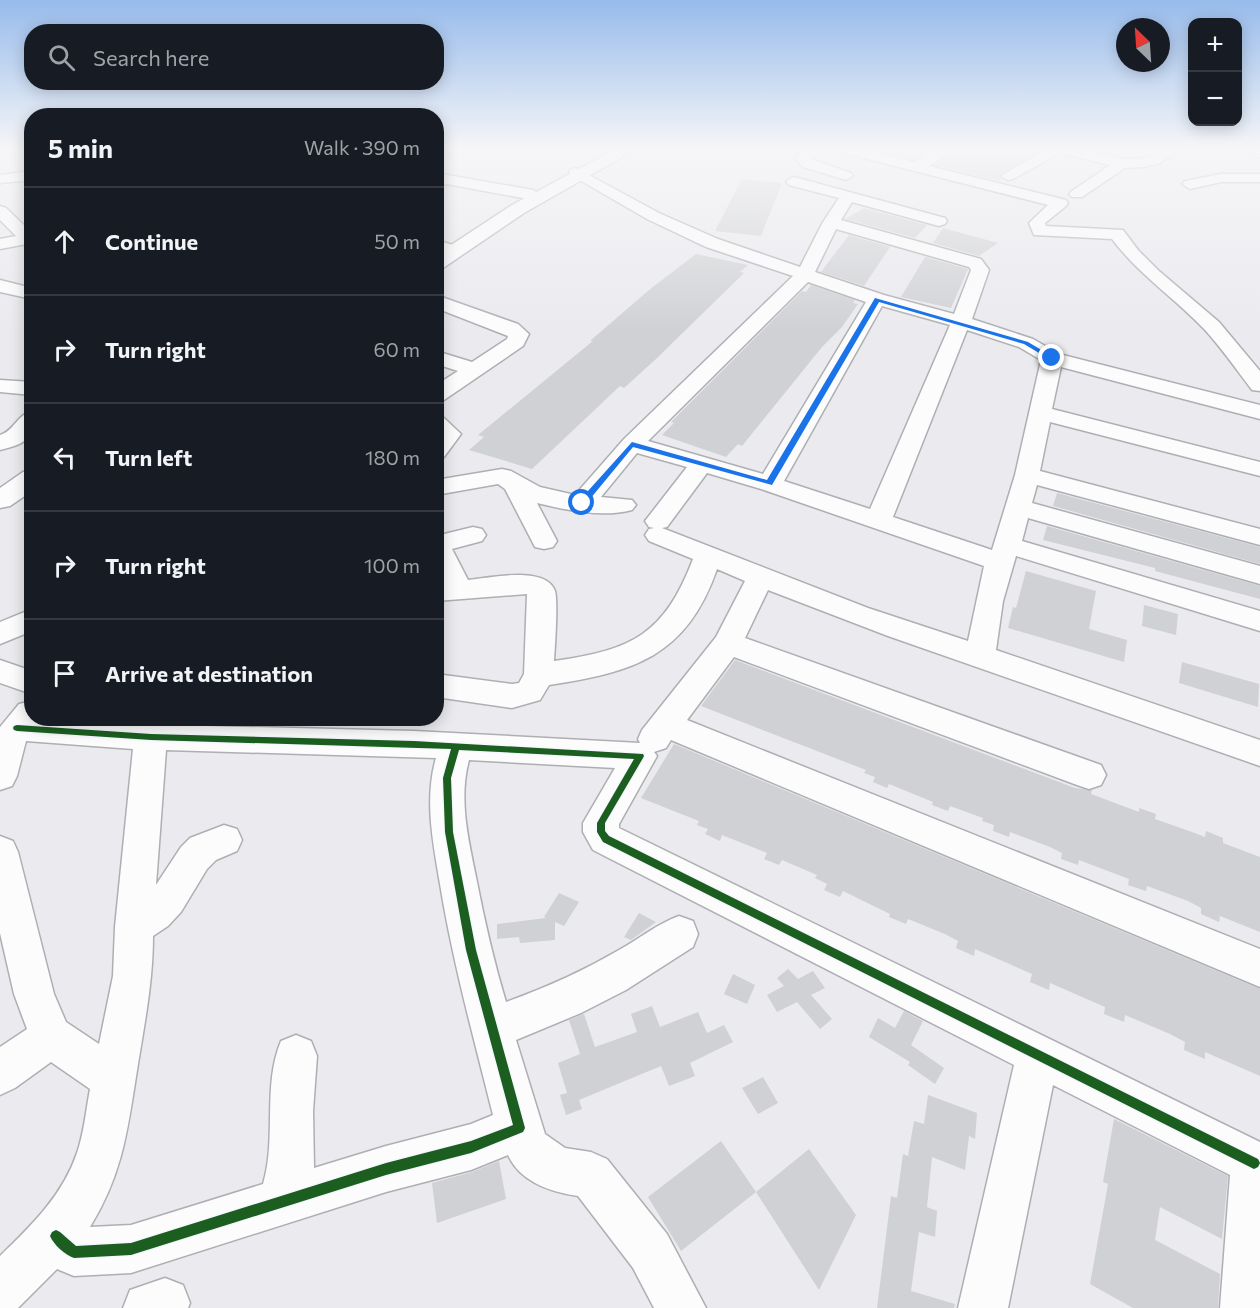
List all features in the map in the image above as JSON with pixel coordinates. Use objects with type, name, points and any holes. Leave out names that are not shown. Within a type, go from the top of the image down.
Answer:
[{"type":"main road","points":[[444,251],[509,210]]},
{"type":"main road","points":[[444,252],[483,233],[516,210]]},
{"type":"main road","points":[[0,490],[24,474]]},
{"type":"main road","points":[[0,500],[24,484]]},
{"type":"street","points":[[643,210],[712,243],[804,276],[1026,343],[1052,358],[1260,412]]},
{"type":"street","points":[[582,503],[632,444],[804,276],[839,210]]},
{"type":"street","points":[[899,210],[939,221]]},
{"type":"street","points":[[1051,210],[1037,223],[1051,251]]},
{"type":"street","points":[[1,212],[22,211]]},
{"type":"street","points":[[1,212],[24,233]]},
{"type":"street","points":[[831,222],[975,263],[980,270],[961,322],[878,521]]},
{"type":"street","points":[[1040,231],[1117,234],[1132,254],[1153,275],[1212,326],[1260,385]]},
{"type":"street","points":[[0,244],[24,240]]},
{"type":"street","points":[[0,285],[24,278]]},
{"type":"street","points":[[0,285],[24,292]]},
{"type":"street","points":[[770,483],[877,299]]},
{"type":"street","points":[[444,304],[511,328],[519,334],[516,342],[444,389]]},
{"type":"street","points":[[980,656],[989,601],[1027,475],[1052,358]]},
{"type":"street","points":[[444,360],[472,369]]},
{"type":"street","points":[[1039,412],[1260,469]]},
{"type":"street","points":[[0,443],[15,438],[24,427]]},
{"type":"street","points":[[444,430],[449,434],[444,441]]},
{"type":"street","points":[[632,444],[770,483],[878,521],[1260,621]]},
{"type":"street","points":[[702,464],[658,528],[708,555],[760,577],[939,644],[980,656],[1260,753]]},
{"type":"street","points":[[1027,475],[1260,537]]},
{"type":"street","points":[[444,487],[502,476],[516,486],[556,502],[623,505]]},
{"type":"street","points":[[516,486],[544,541]]},
{"type":"street","points":[[1017,507],[1260,575]]},
{"type":"street","points":[[444,543],[473,535]]},
{"type":"street","points":[[539,675],[592,667],[648,648],[667,631],[682,612],[693,594],[708,555]]},
{"type":"street","points":[[444,576],[448,591],[527,584],[536,586],[541,592],[539,675],[529,692],[512,696],[444,686]]},
{"type":"street","points":[[760,577],[728,643],[667,725],[640,756],[601,823],[601,832],[606,839],[1257,1164],[1245,1308]]},
{"type":"street","points":[[0,634],[24,623]]},
{"type":"street","points":[[728,643],[1089,775]]},
{"type":"street","points":[[667,725],[1260,968]]},
{"type":"street","points":[[0,776],[14,730],[152,728],[640,756]]},
{"type":"street","points":[[0,1291],[56,1236],[87,1188],[101,1151],[133,975],[134,927],[152,728]]},
{"type":"street","points":[[456,746],[447,778],[449,832],[471,950],[519,1128],[529,1150],[556,1170],[591,1175],[650,1251],[681,1308]]},
{"type":"street","points":[[134,927],[154,914],[168,900],[194,858],[203,849],[224,840]]},
{"type":"street","points":[[0,852],[34,994],[51,1037],[114,1079]]},
{"type":"street","points":[[492,1028],[587,991],[634,965],[679,934]]},
{"type":"street","points":[[0,1073],[51,1037]]},
{"type":"street","points":[[281,1201],[291,1167],[291,1111],[296,1056]]},
{"type":"street","points":[[983,1308],[1038,1056]]},
{"type":"street","points":[[56,1236],[74,1252],[131,1249],[386,1169],[471,1147],[519,1128]]},
{"type":"building","points":[[726,210],[771,210],[761,236],[715,231]]},
{"type":"building","points":[[860,210],[872,210],[927,225],[915,238],[845,219]]},
{"type":"building","points":[[943,228],[998,243],[979,256],[933,243]]},
{"type":"building","points":[[849,235],[890,247],[864,286],[821,272]]},
{"type":"building","points":[[696,254],[748,265],[740,272],[744,273],[656,359],[624,388],[620,386],[532,469],[469,450],[484,437],[478,435],[593,341],[590,341],[649,290]]},
{"type":"building","points":[[925,257],[968,269],[951,308],[901,297]]},
{"type":"building","points":[[811,285],[855,300],[853,303],[858,304],[842,327],[822,347],[742,446],[738,444],[726,457],[662,435],[674,423],[671,422],[802,291],[806,292]]},
{"type":"building","points":[[1057,493],[1260,547],[1260,564],[1053,506]]},
{"type":"building","points":[[1047,526],[1260,586],[1260,599],[1155,571],[1155,568],[1043,540]]},
{"type":"building","points":[[1026,571],[1096,591],[1089,629],[1127,640],[1124,662],[1008,628]]},
{"type":"building","points":[[1144,605],[1178,614],[1176,635],[1142,626]]},
{"type":"building","points":[[735,660],[1075,788],[1092,790],[1091,794],[1139,812],[1139,808],[1156,814],[1155,819],[1205,837],[1206,831],[1223,838],[1223,843],[1260,857],[1260,932],[1220,916],[1219,922],[1201,914],[1201,908],[1188,901],[1147,886],[1146,891],[1128,885],[1129,879],[1079,860],[1078,865],[1061,859],[1062,853],[1050,847],[1010,832],[1009,837],[993,831],[994,825],[982,821],[983,818],[950,806],[948,811],[932,805],[933,802],[889,784],[887,788],[873,782],[875,777],[864,773],[866,770],[701,706]]},
{"type":"building","points":[[1182,662],[1259,684],[1258,707],[1179,683]]},
{"type":"building","points":[[674,744],[1260,989],[1260,1076],[1205,1052],[1205,1059],[1184,1050],[1185,1042],[1170,1034],[1125,1015],[1124,1022],[1104,1014],[1105,1007],[1050,983],[1049,990],[1030,982],[1032,974],[975,949],[974,956],[956,948],[958,941],[945,934],[908,919],[906,924],[889,917],[890,914],[843,891],[840,897],[824,890],[827,884],[815,878],[817,875],[782,860],[779,865],[764,859],[767,853],[722,835],[720,841],[705,834],[708,829],[697,825],[699,821],[641,798]]},
{"type":"building","points":[[559,893],[579,902],[564,926],[555,922],[555,940],[520,943],[519,937],[497,939],[497,924],[546,918],[544,917]]},
{"type":"building","points":[[639,913],[656,922],[631,940],[624,937]]},
{"type":"building","points":[[788,969],[798,979],[813,971],[825,988],[811,995],[832,1019],[820,1029],[797,1002],[777,1012],[767,995],[784,986],[777,978]]},
{"type":"building","points":[[733,974],[755,985],[747,1004],[724,994]]},
{"type":"building","points":[[652,1006],[660,1027],[698,1012],[707,1033],[724,1025],[733,1042],[690,1063],[695,1076],[669,1086],[661,1066],[579,1100],[582,1109],[566,1115],[560,1095],[567,1093],[558,1063],[580,1054],[569,1020],[584,1014],[595,1047],[637,1032],[631,1014]]},
{"type":"building","points":[[904,1011],[923,1021],[911,1045],[944,1068],[935,1084],[908,1065],[910,1062],[869,1037],[878,1018],[895,1028]]},
{"type":"building","points":[[763,1077],[778,1103],[758,1114],[742,1088]]},
{"type":"building","points":[[928,1095],[977,1113],[975,1139],[969,1136],[965,1170],[932,1157],[927,1207],[937,1211],[935,1237],[919,1232],[911,1291],[955,1304],[954,1308],[877,1308],[891,1196],[897,1198],[903,1154],[908,1156],[914,1121],[924,1124]]},
{"type":"building","points":[[1114,1119],[1228,1176],[1222,1239],[1160,1207],[1155,1240],[1220,1274],[1218,1308],[1133,1308],[1090,1284],[1108,1184],[1103,1182]]},
{"type":"building","points":[[721,1141],[756,1192],[681,1251],[648,1197]]},
{"type":"building","points":[[809,1149],[856,1215],[819,1290],[756,1192]]},
{"type":"building","points":[[499,1161],[506,1199],[437,1223],[432,1183],[472,1172]]},
{"type":"cycle path","points":[[17,728],[151,737],[414,744],[640,756],[601,823],[601,832],[606,839],[1254,1163]]},
{"type":"cycle path","points":[[56,1236],[74,1252],[131,1249],[386,1169],[471,1147],[519,1128],[471,950],[449,832],[447,778],[456,746]]},
{"type":"route","points":[[582,503],[632,444],[770,483],[877,299],[1026,343],[1052,358]]}]
